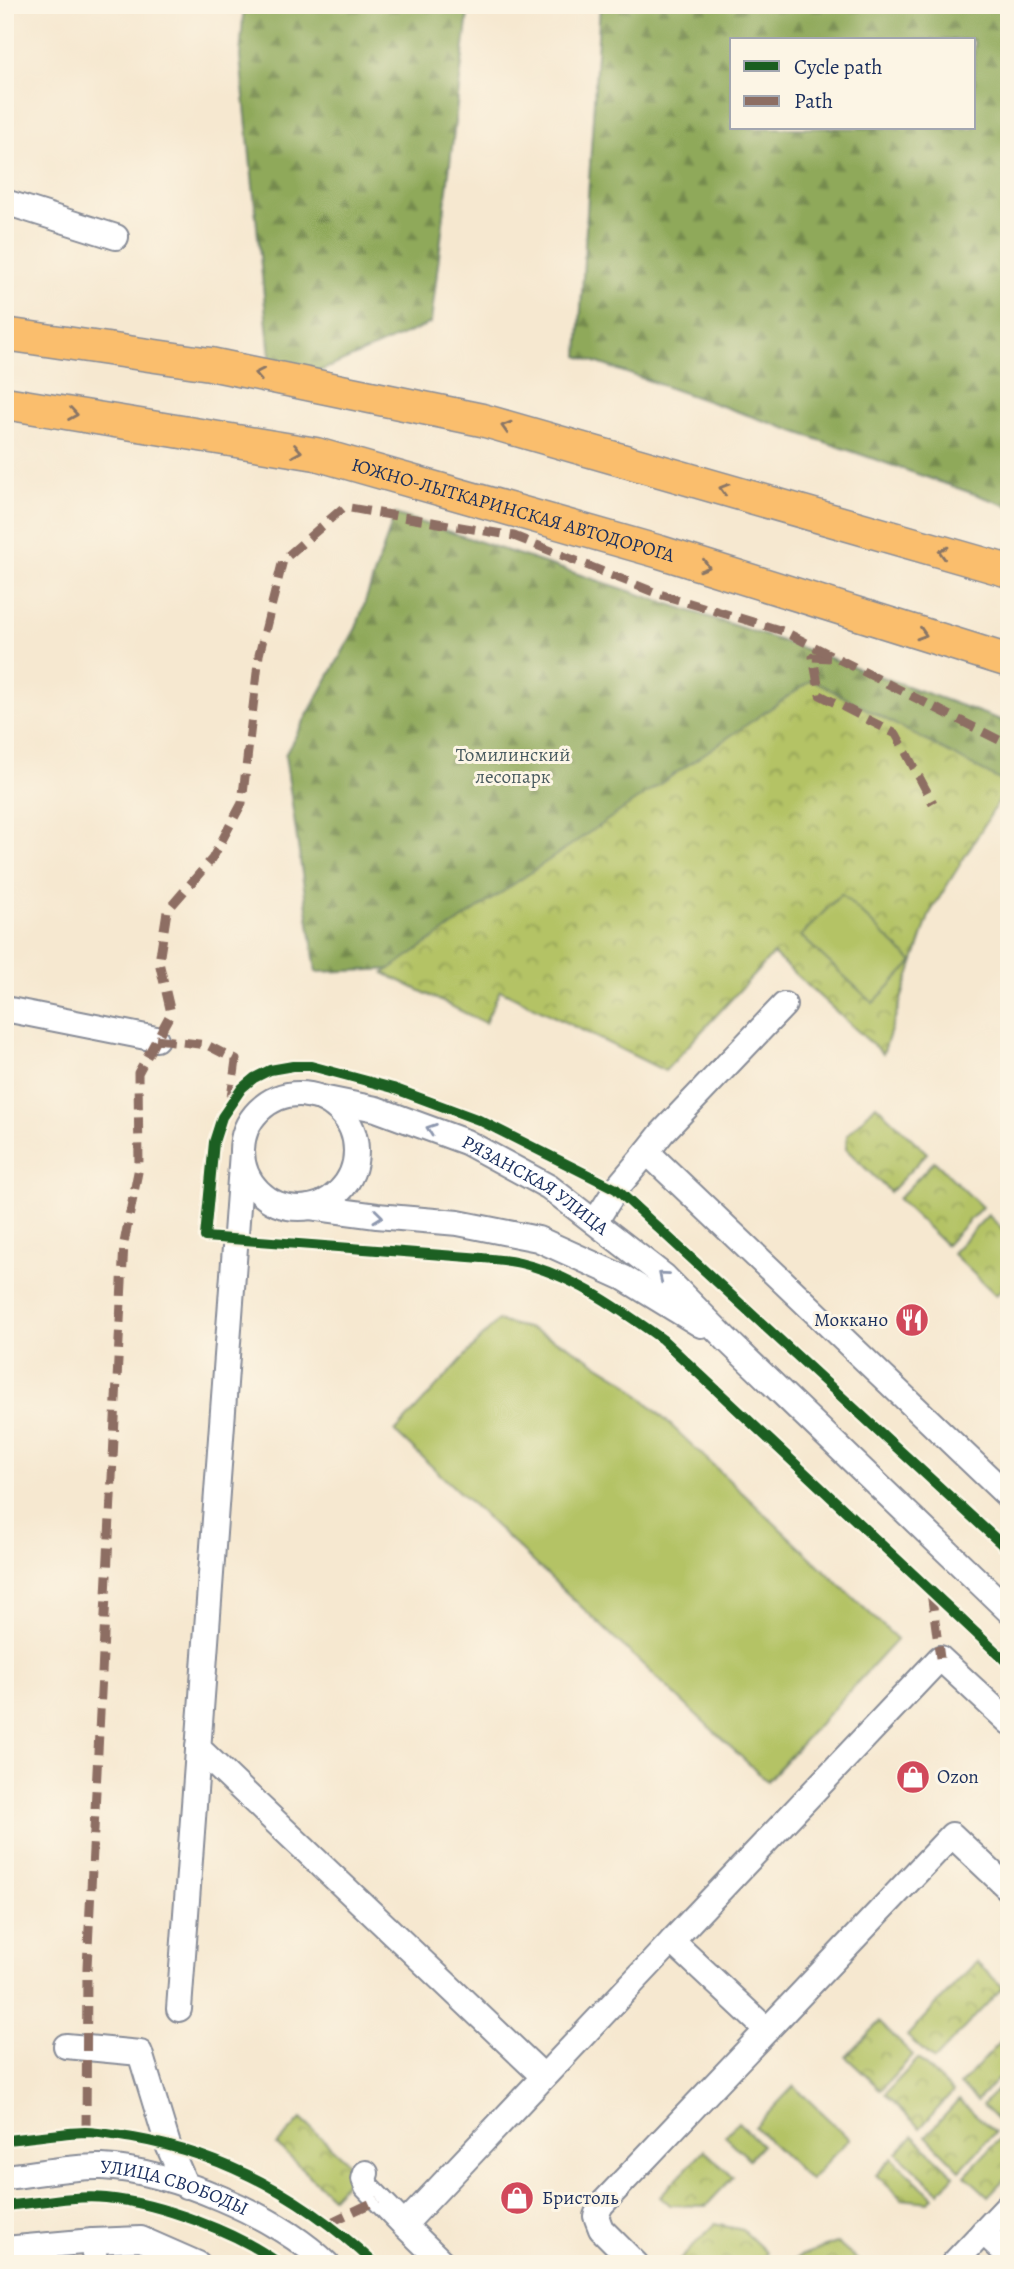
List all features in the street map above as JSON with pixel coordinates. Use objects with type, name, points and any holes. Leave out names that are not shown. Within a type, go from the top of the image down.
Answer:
[{"type":"main road","points":[[5,334],[210,364],[482,420],[1009,571]]},
{"type":"main road","name":"ЮЖНО-ЛЫТКАРИНСКАЯ АВТОДОРОГА","points":[[5,403],[316,454],[660,552],[1009,661]]},
{"type":"street","points":[[5,202],[116,237]]},
{"type":"street","points":[[595,1222],[616,1189],[662,1133],[784,1005]]},
{"type":"street","points":[[5,1009],[156,1039]]},
{"type":"street","points":[[179,2009],[242,1152],[245,1133],[254,1116],[269,1102],[288,1095],[307,1095],[326,1101],[341,1113],[351,1127],[355,1143],[355,1160],[351,1175],[329,1200],[310,1207],[291,1208],[272,1201],[256,1189],[246,1172],[242,1152]]},
{"type":"street","name":"РЯЗАНСКАЯ УЛИЦА","points":[[307,1095],[376,1109],[466,1142],[549,1186],[664,1276],[728,1341],[1007,1605]]},
{"type":"street","points":[[648,1152],[1009,1497]]},
{"type":"street","name":"РЯЗАНСКАЯ УЛИЦА","points":[[310,1207],[458,1223],[538,1239],[624,1278],[728,1341]]},
{"type":"street","points":[[404,2225],[940,1658],[1009,1722]]},
{"type":"street","points":[[198,1748],[543,2076]]},
{"type":"street","points":[[636,2264],[601,2229],[596,2216],[601,2205],[952,1835],[1009,1889]]},
{"type":"street","points":[[672,1941],[767,2030]]},
{"type":"street","points":[[66,2046],[140,2053],[168,2146],[186,2186]]},
{"type":"street","name":"УЛИЦА СВОБОДЫ","points":[[5,2177],[101,2167],[150,2174],[242,2208],[289,2235],[327,2264]]},
{"type":"street","points":[[366,2173],[364,2179],[367,2186],[444,2264]]},
{"type":"street","points":[[953,2264],[1009,2205]]},
{"type":"street","points":[[983,2232],[1009,2256]]},
{"type":"street","points":[[5,2249],[94,2252],[141,2239],[198,2264]]},
{"type":"green space","points":[[244,5],[469,5],[431,323],[309,376],[271,366],[240,57]]},
{"type":"green space","points":[[600,5],[1009,5],[1009,506],[578,356]]},
{"type":"green space","name":"Томилинский лесопарк","points":[[395,514],[788,643],[1009,723],[1009,792],[869,825],[487,966],[316,972],[285,755],[356,628]]},
{"type":"green space","points":[[812,680],[1009,785],[930,913],[883,1054],[773,954],[665,1071],[500,990],[485,1023],[384,973]]},
{"type":"green space","points":[[841,894],[913,962],[873,1003],[801,936]]},
{"type":"green space","points":[[876,1105],[927,1153],[890,1192],[846,1149],[847,1135]]},
{"type":"green space","points":[[934,1161],[982,1207],[946,1245],[898,1199]]},
{"type":"green space","points":[[988,1215],[1009,1235],[1009,1282],[996,1295],[952,1253]]},
{"type":"green space","points":[[497,1321],[531,1329],[566,1345],[623,1380],[897,1639],[767,1781],[395,1432]]},
{"type":"green space","points":[[976,1962],[1003,1987],[934,2060],[907,2036]]},
{"type":"green space","points":[[879,2022],[913,2055],[881,2090],[846,2057]]},
{"type":"green space","points":[[1009,2033],[1009,2067],[977,2101],[960,2085]]},
{"type":"green space","points":[[918,2059],[953,2092],[920,2128],[885,2094]]},
{"type":"green space","points":[[1009,2078],[1009,2120],[1003,2126],[982,2105]]},
{"type":"green space","points":[[794,2086],[849,2139],[810,2180],[755,2127]]},
{"type":"green space","points":[[959,2100],[995,2132],[960,2170],[926,2136]]},
{"type":"green space","points":[[301,2119],[357,2171],[332,2197],[277,2145]]},
{"type":"green space","points":[[738,2122],[762,2145],[749,2159],[725,2136]]},
{"type":"green space","points":[[913,2136],[954,2175],[939,2192],[897,2153]]},
{"type":"green space","points":[[1000,2138],[1009,2147],[1009,2174],[988,2196],[965,2175]]},
{"type":"green space","points":[[704,2150],[733,2177],[706,2206],[670,2205],[660,2196]]},
{"type":"green space","points":[[892,2158],[933,2197],[928,2202],[902,2199],[876,2175]]},
{"type":"green space","points":[[714,2224],[743,2230],[767,2253],[757,2264],[682,2264],[679,2261]]},
{"type":"green space","points":[[837,2243],[862,2264],[789,2264],[802,2255]]},
{"type":"marked path","points":[[86,2132],[87,1967],[124,1243],[139,1167],[138,1073],[171,1013],[159,962],[167,911],[212,859],[242,803],[259,655],[283,560],[344,507],[514,536],[656,593],[783,631],[1009,745]]},
{"type":"marked path","points":[[830,658],[813,657],[820,695],[896,734],[933,803]]},
{"type":"marked path","points":[[156,1039],[207,1045],[236,1060],[231,1098]]},
{"type":"marked path","points":[[931,1592],[940,1658]]},
{"type":"marked path","points":[[329,2223],[378,2200]]},
{"type":"cycle path","points":[[1009,1551],[616,1189],[479,1120],[393,1088],[311,1066],[270,1070],[254,1078],[242,1088],[222,1117],[214,1142],[205,1237],[501,1260],[539,1268],[576,1284],[662,1339],[1009,1664]]},
{"type":"cycle path","points":[[5,2140],[91,2132],[167,2145],[200,2155],[233,2168],[293,2200],[349,2241],[375,2264]]},
{"type":"cycle path","points":[[5,2206],[81,2198],[127,2201],[173,2213],[220,2230],[280,2264]]},
{"type":"place","name":"Моккано","points":[[912,1320]]},
{"type":"place","name":"Ozon","points":[[913,1777]]},
{"type":"place","name":"Бристоль","points":[[517,2198]]}]
